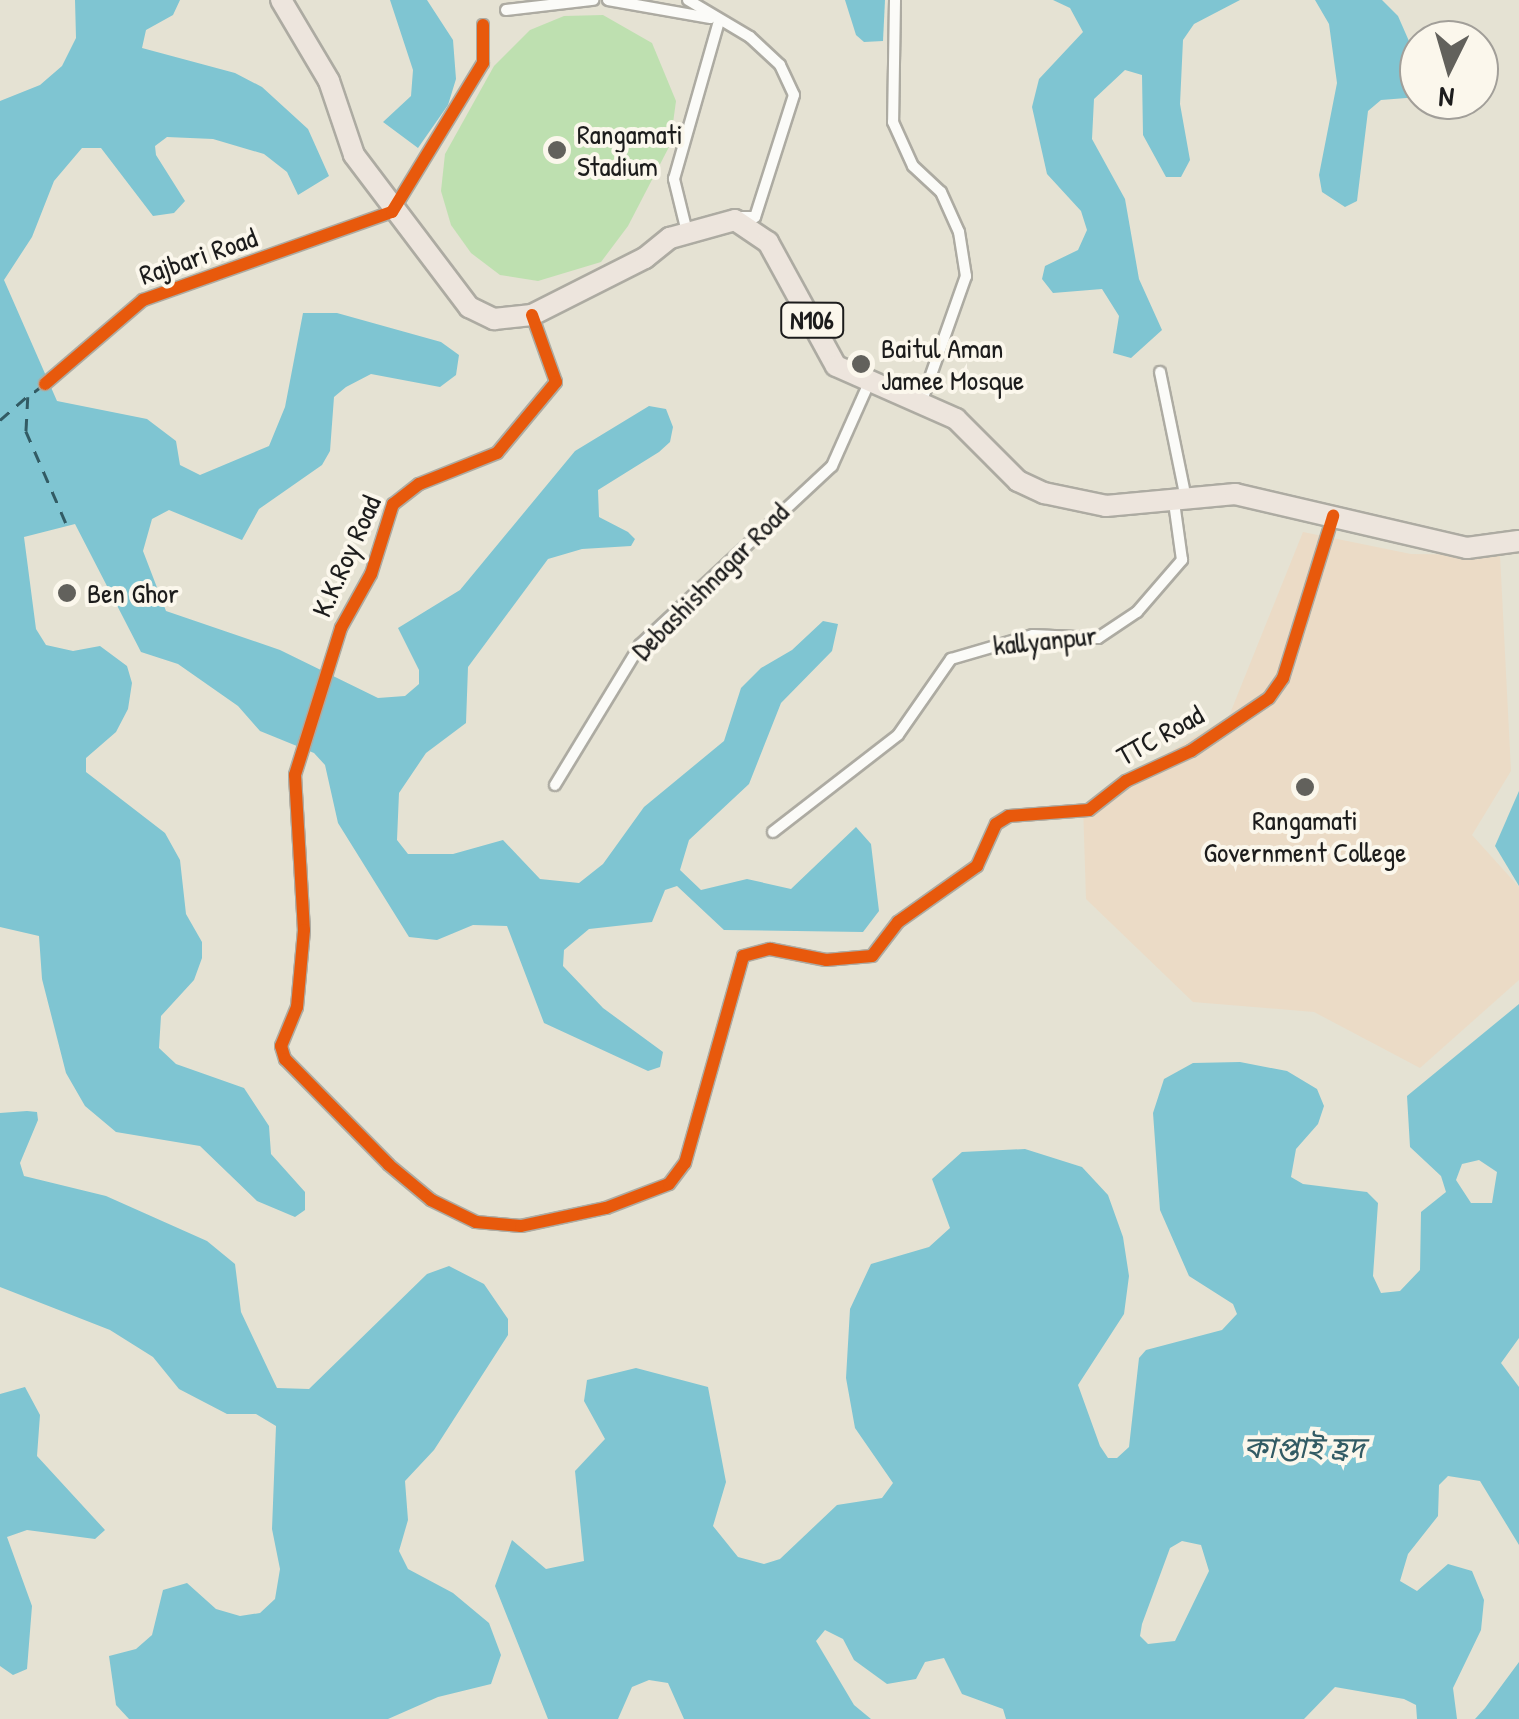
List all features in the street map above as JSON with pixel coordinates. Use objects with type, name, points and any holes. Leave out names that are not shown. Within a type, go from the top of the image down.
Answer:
[{"type":"highway","points":[[281,0],[329,82],[354,155],[392,212],[469,307],[494,319],[532,315],[687,232],[722,218]]},
{"type":"highway","name":"N106","points":[[722,218],[768,242],[836,366],[956,419],[1018,481],[1044,493],[1106,506],[1235,494],[1467,548],[1519,542]]},
{"type":"street","points":[[506,10],[593,0]]},
{"type":"street","points":[[608,0],[717,20]]},
{"type":"street","points":[[688,0],[750,38],[780,65],[794,95],[755,216],[722,218]]},
{"type":"street","points":[[895,0],[898,55],[893,122],[913,166],[941,192],[959,232],[966,276],[921,403]]},
{"type":"street","points":[[687,232],[674,179],[717,20]]},
{"type":"street","points":[[392,212],[483,63],[484,24]]},
{"type":"street","name":"Rajbari Road","points":[[45,384],[142,300],[392,212]]},
{"type":"street","name":"K.K.Roy Road","points":[[297,759],[328,666],[403,492],[496,453],[556,382],[532,315]]},
{"type":"street","name":"kallyanpur","points":[[773,832],[898,734],[951,659],[1033,636],[1098,638],[1137,612],[1182,560],[1180,501],[1160,372]]},
{"type":"street","name":"Debashishnagar Road","points":[[555,785],[640,645],[832,466],[869,383]]},
{"type":"street","name":"TTC Road","points":[[297,759],[303,959],[282,1053],[389,1165],[431,1200],[476,1222],[521,1226],[606,1208],[669,1184],[685,1162],[743,956],[770,949],[861,961],[882,946],[898,922],[977,866],[996,824],[1008,816],[1090,810],[1126,782],[1190,750],[1269,698],[1283,678],[1334,516]]},
{"type":"shaded area","name":"Rangamati Government College","points":[[1303,532],[1411,554],[1500,555],[1511,771],[1472,835],[1519,887],[1519,980],[1420,1068],[1314,1012],[1193,1002],[1086,899],[1083,804],[1229,716]]},
{"type":"green space","name":"Rangamati Stadium","points":[[603,15],[652,43],[676,101],[670,145],[628,226],[601,262],[538,281],[500,275],[471,253],[451,225],[441,191],[445,154],[494,66],[530,30],[564,16]]},
{"type":"water","points":[[75,0],[180,0],[173,15],[146,30],[142,48],[235,73],[262,87],[308,129],[329,176],[298,195],[287,172],[264,154],[213,139],[167,137],[155,146],[156,155],[185,201],[174,213],[153,216],[101,148],[82,148],[54,181],[32,237],[4,280],[57,401],[147,419],[176,441],[180,465],[200,475],[269,446],[285,407],[303,313],[337,313],[441,342],[459,355],[456,375],[440,387],[371,374],[334,397],[330,451],[322,465],[259,509],[242,540],[169,510],[152,519],[143,551],[166,611],[280,650],[378,698],[405,696],[419,684],[419,670],[398,628],[460,590],[575,451],[649,406],[666,409],[673,427],[670,442],[598,490],[599,517],[628,532],[635,539],[631,546],[582,549],[548,559],[468,667],[466,723],[426,753],[399,793],[397,840],[408,854],[453,854],[503,840],[540,879],[579,883],[603,864],[644,807],[724,741],[741,688],[761,668],[792,650],[823,621],[838,624],[832,651],[781,703],[749,784],[689,840],[680,870],[701,890],[747,879],[791,889],[856,827],[871,844],[879,911],[863,932],[724,930],[677,886],[665,890],[652,922],[589,929],[564,950],[563,966],[603,1008],[663,1052],[660,1067],[648,1071],[544,1023],[507,926],[473,925],[437,940],[409,937],[338,823],[325,765],[314,753],[260,731],[238,706],[178,664],[141,652],[75,524],[24,537],[36,629],[46,645],[73,651],[100,646],[127,666],[132,683],[128,709],[116,732],[86,758],[86,772],[165,833],[180,860],[186,914],[202,942],[202,958],[194,980],[161,1016],[159,1048],[176,1064],[244,1088],[269,1126],[271,1154],[305,1192],[305,1210],[295,1217],[257,1201],[200,1146],[116,1132],[85,1106],[66,1073],[42,979],[39,936],[0,927],[0,101],[40,85],[62,66],[76,38]]},
{"type":"water","points":[[390,0],[427,0],[453,40],[456,79],[448,105],[418,148],[383,122],[411,96],[413,70]]},
{"type":"water","points":[[845,0],[885,0],[883,41],[864,42],[856,35]]},
{"type":"water","points":[[1053,0],[1240,0],[1194,24],[1183,40],[1180,104],[1190,160],[1181,177],[1166,177],[1143,135],[1142,75],[1125,70],[1094,99],[1092,139],[1125,199],[1139,279],[1162,330],[1131,358],[1113,353],[1119,316],[1102,289],[1053,293],[1042,279],[1045,266],[1078,250],[1087,230],[1081,211],[1047,174],[1032,107],[1039,79],[1083,32],[1070,8]]},
{"type":"water","points":[[1315,0],[1382,0],[1400,20],[1399,99],[1381,100],[1368,111],[1357,201],[1345,207],[1322,192],[1319,175],[1337,83],[1329,24]]},
{"type":"water","points":[[1519,791],[1519,886],[1495,846]]},
{"type":"water","name":"কাপ্তাই হ্রদ","points":[[1519,1004],[1519,1338],[1501,1363],[1519,1387],[1519,1545],[1480,1481],[1448,1476],[1439,1485],[1438,1516],[1408,1554],[1400,1581],[1417,1591],[1448,1564],[1472,1571],[1484,1600],[1481,1630],[1453,1688],[1457,1719],[1417,1719],[1416,1705],[1404,1699],[1335,1687],[1304,1719],[1006,1719],[1003,1709],[962,1694],[944,1658],[925,1662],[916,1679],[887,1684],[854,1660],[843,1639],[825,1630],[816,1641],[854,1705],[871,1719],[684,1719],[668,1683],[649,1680],[632,1687],[618,1719],[548,1719],[495,1586],[512,1540],[546,1569],[584,1561],[575,1471],[605,1439],[584,1401],[587,1380],[636,1368],[708,1387],[726,1482],[713,1526],[738,1557],[764,1564],[780,1559],[837,1505],[882,1498],[893,1483],[855,1428],[846,1378],[850,1309],[871,1264],[929,1247],[950,1228],[932,1179],[962,1152],[1025,1149],[1082,1167],[1108,1195],[1123,1237],[1129,1276],[1124,1314],[1078,1385],[1100,1446],[1108,1458],[1117,1458],[1129,1447],[1139,1358],[1146,1350],[1222,1330],[1237,1314],[1233,1304],[1189,1276],[1160,1210],[1153,1113],[1164,1079],[1193,1063],[1240,1062],[1287,1071],[1317,1089],[1324,1106],[1318,1124],[1296,1149],[1291,1177],[1303,1184],[1367,1192],[1378,1203],[1373,1276],[1381,1293],[1400,1291],[1420,1270],[1421,1212],[1446,1192],[1441,1176],[1410,1147],[1407,1096]],"holes":[[[1479,1160],[1497,1172],[1492,1203],[1471,1203],[1456,1180],[1462,1164]],[[1182,1541],[1201,1545],[1209,1571],[1175,1641],[1148,1644],[1140,1636],[1142,1624],[1170,1548]]]},
{"type":"water","points":[[37,1112],[38,1120],[20,1163],[24,1176],[106,1196],[207,1241],[235,1264],[241,1312],[277,1388],[309,1389],[427,1274],[449,1266],[484,1284],[508,1319],[508,1335],[434,1450],[405,1481],[408,1520],[399,1551],[408,1569],[453,1593],[489,1623],[501,1655],[491,1684],[438,1697],[388,1719],[129,1719],[116,1705],[109,1656],[136,1649],[152,1635],[163,1590],[187,1583],[216,1609],[240,1616],[260,1613],[275,1599],[280,1569],[272,1529],[276,1426],[256,1414],[227,1414],[179,1389],[153,1357],[110,1330],[0,1287],[0,1113]]},
{"type":"water","points":[[25,1387],[40,1415],[37,1456],[105,1530],[95,1539],[27,1530],[7,1537],[32,1606],[27,1669],[13,1675],[0,1666],[0,1394]]},
{"type":"water","points":[[1519,1662],[1519,1719],[1475,1719],[1485,1708]]},
{"type":"ferry route","points":[[44,385],[28,397],[26,431],[66,523]]},
{"type":"ferry route","points":[[0,420],[31,393]]},
{"type":"cycle path","points":[[45,384],[143,300],[392,212],[483,63],[483,25]]},
{"type":"cycle path","points":[[532,315],[556,382],[497,453],[419,484],[393,504],[371,574],[341,628],[295,775],[304,930],[297,1007],[281,1046],[285,1059],[389,1165],[431,1200],[476,1222],[521,1226],[606,1208],[669,1184],[685,1163],[743,956],[770,949],[826,960],[872,956],[898,922],[977,866],[996,824],[1009,816],[1089,810],[1126,781],[1191,751],[1269,698],[1283,678],[1333,516]]},
{"type":"place","name":"Rangamati Stadium","points":[[557,150]]},
{"type":"place","name":"Baitul Aman Jamee Mosque","points":[[861,364]]},
{"type":"place","name":"Ben Ghor","points":[[67,593]]},
{"type":"place","name":"Rangamati Government College","points":[[1305,787]]}]
